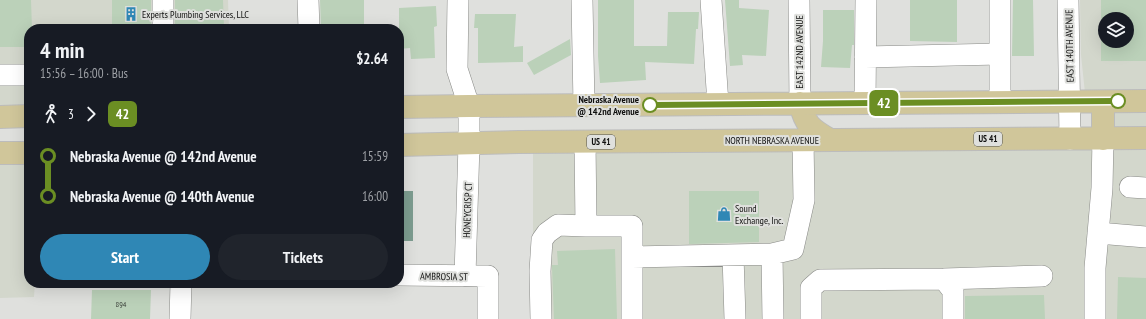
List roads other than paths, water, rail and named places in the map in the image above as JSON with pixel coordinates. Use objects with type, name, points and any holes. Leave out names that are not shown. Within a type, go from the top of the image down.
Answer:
[{"type":"main road","points":[[404,108],[469,106],[1146,101]]},
{"type":"main road","points":[[1103,102],[1103,139]]},
{"type":"main road","points":[[800,103],[803,115],[812,129],[830,140]]},
{"type":"main road","points":[[0,117],[24,116]]},
{"type":"main road","name":"NORTH NEBRASKA AVENUE","points":[[404,145],[585,142],[1146,138]]},
{"type":"main road","points":[[0,154],[24,153]]},
{"type":"street","points":[[163,0],[163,24]]},
{"type":"street","points":[[308,0],[309,24]]},
{"type":"street","name":"HONEYCRISP CT","points":[[458,0],[457,69],[469,106],[465,276]]},
{"type":"street","points":[[582,0],[584,105]]},
{"type":"street","points":[[711,0],[718,104]]},
{"type":"street","name":"EAST 142ND AVENUE","points":[[799,0],[800,103]]},
{"type":"street","points":[[865,103],[866,0]]},
{"type":"street","points":[[1000,0],[1000,102]]},
{"type":"street","name":"EAST 140TH AVENUE","points":[[1068,0],[1070,139]]},
{"type":"street","points":[[866,58],[1000,54]]},
{"type":"street","points":[[0,75],[24,75]]},
{"type":"street","points":[[1095,319],[1095,268],[1102,188],[1103,139]]},
{"type":"street","points":[[632,257],[772,254],[793,249],[804,200],[803,140]]},
{"type":"street","points":[[585,142],[586,226]]},
{"type":"street","points":[[541,319],[540,272],[542,240],[547,233],[558,225],[632,226],[632,319]]},
{"type":"street","points":[[1098,233],[1146,237]]},
{"type":"street","points":[[772,254],[773,319]]},
{"type":"street","points":[[733,255],[735,319]]},
{"type":"street","name":"AMBROSIA ST","points":[[404,275],[488,276],[488,319]]},
{"type":"street","points":[[811,319],[811,288],[820,280],[944,279],[1042,276]]},
{"type":"street","points":[[944,279],[954,291],[954,319]]},
{"type":"street","points":[[180,319],[181,288]]},
{"type":"place","name":"Experts Plumbing Services, LLC","points":[[131,14]]},
{"type":"place","name":"Nebraska Avenue @ 142nd Avenue","points":[[650,105]]},
{"type":"place","name":"Sound Exchange, Inc.","points":[[724,214]]}]
